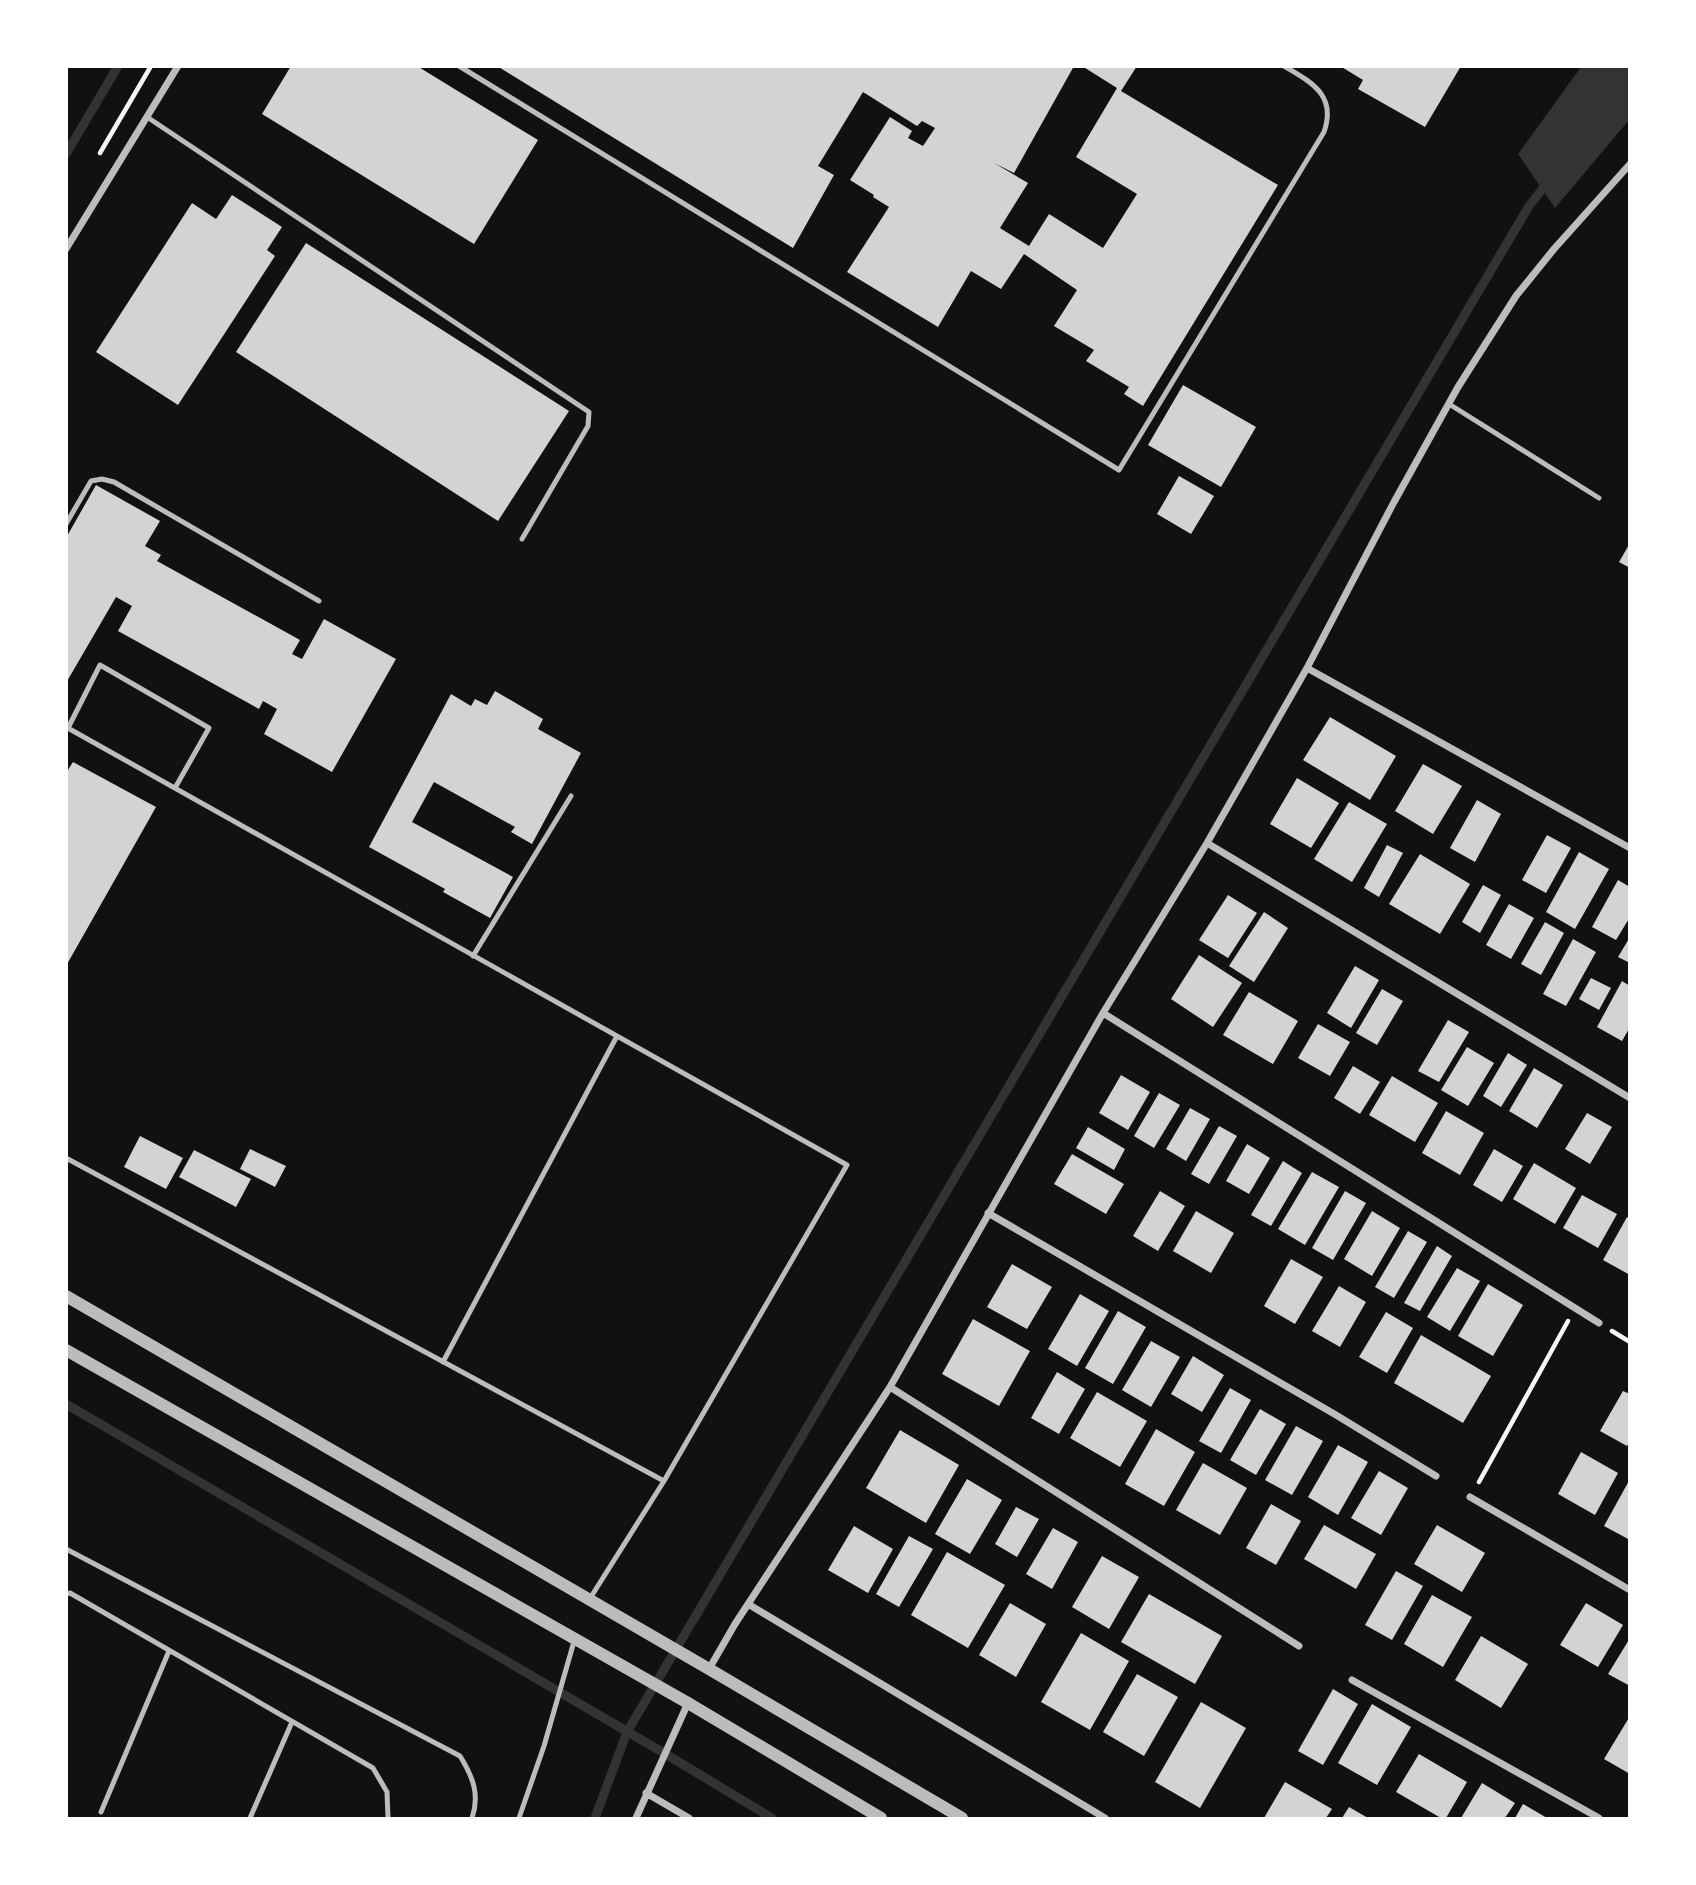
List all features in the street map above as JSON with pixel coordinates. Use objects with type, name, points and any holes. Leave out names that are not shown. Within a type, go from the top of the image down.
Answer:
[{"type":"street","points":[[66,249],[178,66]]},
{"type":"street","points":[[703,1666],[717,1653],[890,1387],[1103,1013],[1207,843],[1307,668],[1449,404],[1516,296],[1629,165]]},
{"type":"street","points":[[1307,668],[1629,849]]},
{"type":"street","points":[[1207,843],[1629,1098]]},
{"type":"street","points":[[1103,1013],[1599,1323]]},
{"type":"street","points":[[988,1213],[1436,1476]]},
{"type":"street","points":[[66,1296],[962,1818]]},
{"type":"street","points":[[66,1350],[575,1638],[684,1706],[881,1818]]},
{"type":"street","points":[[890,1387],[1299,1646]]},
{"type":"street","points":[[1470,1497],[1629,1590]]},
{"type":"street","points":[[748,1604],[1105,1818]]},
{"type":"street","points":[[1352,1680],[1600,1818]]},
{"type":"street","points":[[636,1818],[684,1706]]},
{"type":"street","points":[[646,1793],[689,1818]]},
{"type":"lane","points":[[459,66],[1119,470],[1324,131],[1328,121],[1328,108],[1323,95],[1312,83],[1284,66]]},
{"type":"lane","points":[[148,117],[589,412],[588,426],[522,539]]},
{"type":"lane","points":[[1449,404],[1599,498]]},
{"type":"lane","points":[[66,524],[91,481],[102,479],[114,482],[319,601]]},
{"type":"lane","points":[[175,788],[209,728],[100,665],[67,728],[847,1166],[664,1481],[589,1601]]},
{"type":"lane","points":[[473,956],[572,796]]},
{"type":"lane","points":[[443,1362],[617,1036]]},
{"type":"lane","points":[[66,1158],[664,1481]]},
{"type":"lane","points":[[66,1549],[460,1756],[472,1775],[477,1803],[472,1818]]},
{"type":"lane","points":[[66,1594],[70,1593],[373,1769],[387,1792],[387,1818]]},
{"type":"lane","points":[[519,1818],[551,1723],[575,1638]]},
{"type":"lane","points":[[101,1812],[169,1651]]},
{"type":"lane","points":[[250,1818],[292,1722]]},
{"type":"path","points":[[95,163],[151,66]]},
{"type":"path","points":[[1470,1497],[1576,1308]]},
{"type":"shaded area","points":[[1581,67],[1629,67],[1629,120],[1555,208],[1518,154]]},
{"type":"building","points":[[291,66],[417,66],[538,140],[474,244],[262,114]]},
{"type":"building","points":[[497,66],[1074,66],[1014,173],[994,163],[1028,183],[1000,228],[1029,246],[1049,214],[1103,248],[1137,194],[1076,157],[1117,88],[1082,66],[1137,66],[1121,91],[1278,185],[1143,406],[1124,394],[1129,387],[1086,361],[1094,350],[1054,326],[1077,290],[1024,254],[1001,289],[971,271],[938,327],[847,272],[889,207],[850,180],[890,117],[912,131],[908,138],[923,146],[935,128],[922,121],[917,126],[863,92],[818,166],[834,175],[793,248]]},
{"type":"building","points":[[1340,66],[1461,66],[1425,127],[1358,89],[1363,80]]},
{"type":"building","points":[[232,195],[282,227],[267,250],[275,256],[178,405],[96,352],[192,203],[216,219]]},
{"type":"building","points":[[306,243],[569,411],[498,521],[236,352]]},
{"type":"building","points":[[1183,385],[1256,427],[1221,487],[1148,445]]},
{"type":"building","points":[[1179,476],[1214,496],[1191,534],[1157,514]]},
{"type":"building","points":[[96,485],[160,521],[145,546],[161,555],[157,561],[300,640],[292,654],[302,659],[324,619],[396,659],[332,772],[264,734],[277,709],[263,701],[259,709],[118,631],[132,606],[116,597],[66,683],[66,538]]},
{"type":"building","points":[[1630,543],[1630,568],[1619,562]]},
{"type":"building","points":[[495,691],[543,719],[538,729],[581,753],[532,844],[511,832],[515,827],[434,782],[412,822],[513,877],[490,918],[443,892],[445,889],[369,847],[451,694],[471,706],[475,699],[487,705]]},
{"type":"building","points":[[1330,717],[1396,756],[1370,800],[1303,760]]},
{"type":"building","points":[[73,762],[156,807],[66,966],[66,773]]},
{"type":"building","points":[[1423,764],[1462,786],[1433,834],[1395,811]]},
{"type":"building","points":[[1297,778],[1339,803],[1311,848],[1270,824]]},
{"type":"building","points":[[1477,800],[1501,814],[1475,862],[1450,848]]},
{"type":"building","points":[[1349,802],[1387,824],[1352,882],[1314,859]]},
{"type":"building","points":[[1547,835],[1571,848],[1546,893],[1522,880]]},
{"type":"building","points":[[1387,845],[1403,853],[1379,897],[1364,888]]},
{"type":"building","points":[[1579,852],[1609,869],[1575,929],[1546,912]]},
{"type":"building","points":[[1420,854],[1470,884],[1440,934],[1389,904]]},
{"type":"building","points":[[1618,880],[1630,887],[1630,917],[1616,940],[1592,927]]},
{"type":"building","points":[[1483,885],[1501,895],[1480,933],[1462,922]]},
{"type":"building","points":[[1228,895],[1257,913],[1228,958],[1199,940]]},
{"type":"building","points":[[1509,904],[1534,918],[1511,959],[1486,945]]},
{"type":"building","points":[[1264,912],[1288,928],[1254,982],[1229,966]]},
{"type":"building","points":[[1545,922],[1564,933],[1541,975],[1521,964]]},
{"type":"building","points":[[1630,937],[1630,963],[1618,957]]},
{"type":"building","points":[[1573,939],[1596,952],[1566,1006],[1543,994]]},
{"type":"building","points":[[1199,955],[1242,983],[1213,1027],[1171,999]]},
{"type":"building","points":[[1355,966],[1379,980],[1351,1028],[1327,1013]]},
{"type":"building","points":[[1591,978],[1611,988],[1599,1010],[1579,999]]},
{"type":"building","points":[[1622,981],[1630,986],[1630,1027],[1622,1041],[1597,1027]]},
{"type":"building","points":[[1382,989],[1403,1001],[1377,1045],[1356,1033]]},
{"type":"building","points":[[1249,992],[1298,1021],[1273,1064],[1223,1035]]},
{"type":"building","points":[[1448,1020],[1469,1032],[1439,1082],[1418,1071]]},
{"type":"building","points":[[1318,1024],[1350,1042],[1330,1076],[1298,1058]]},
{"type":"building","points":[[1467,1047],[1494,1063],[1468,1106],[1441,1090]]},
{"type":"building","points":[[1508,1053],[1527,1065],[1501,1107],[1483,1096]]},
{"type":"building","points":[[1353,1066],[1380,1082],[1360,1114],[1334,1098]]},
{"type":"building","points":[[1534,1068],[1563,1085],[1537,1128],[1509,1111]]},
{"type":"building","points":[[1121,1075],[1150,1092],[1128,1130],[1099,1113]]},
{"type":"building","points":[[1392,1076],[1438,1103],[1415,1142],[1369,1115]]},
{"type":"building","points":[[1159,1093],[1180,1105],[1154,1148],[1134,1136]]},
{"type":"building","points":[[1190,1108],[1210,1119],[1186,1161],[1166,1149]]},
{"type":"building","points":[[1446,1111],[1484,1133],[1460,1175],[1422,1153]]},
{"type":"building","points":[[1587,1113],[1612,1127],[1590,1164],[1565,1149]]},
{"type":"building","points":[[1219,1126],[1237,1136],[1209,1184],[1191,1174]]},
{"type":"building","points":[[1088,1127],[1125,1149],[1114,1170],[1076,1148]]},
{"type":"building","points":[[140,1136],[183,1158],[166,1189],[124,1167]]},
{"type":"building","points":[[1247,1144],[1270,1158],[1249,1194],[1226,1181]]},
{"type":"building","points":[[250,1149],[286,1166],[275,1187],[240,1169]]},
{"type":"building","points":[[1494,1149],[1523,1166],[1502,1202],[1473,1185]]},
{"type":"building","points":[[194,1150],[251,1179],[236,1207],[179,1177]]},
{"type":"building","points":[[1072,1154],[1124,1184],[1106,1214],[1054,1184]]},
{"type":"building","points":[[1283,1161],[1302,1173],[1271,1226],[1251,1215]]},
{"type":"building","points":[[1534,1163],[1576,1188],[1555,1224],[1513,1199]]},
{"type":"building","points":[[1312,1172],[1339,1187],[1305,1245],[1278,1229]]},
{"type":"building","points":[[1160,1191],[1185,1206],[1158,1251],[1133,1236]]},
{"type":"building","points":[[1345,1191],[1366,1203],[1333,1260],[1312,1248]]},
{"type":"building","points":[[1582,1195],[1617,1214],[1598,1248],[1563,1228]]},
{"type":"building","points":[[1196,1211],[1234,1233],[1211,1273],[1173,1251]]},
{"type":"building","points":[[1372,1211],[1400,1228],[1372,1276],[1344,1259]]},
{"type":"building","points":[[1627,1217],[1630,1219],[1630,1275],[1603,1260]]},
{"type":"building","points":[[1408,1231],[1427,1242],[1394,1298],[1375,1287]]},
{"type":"building","points":[[1437,1246],[1452,1256],[1420,1311],[1404,1303]]},
{"type":"building","points":[[1291,1259],[1323,1277],[1295,1324],[1264,1306]]},
{"type":"building","points":[[1012,1264],[1052,1287],[1027,1329],[987,1307]]},
{"type":"building","points":[[1457,1268],[1480,1281],[1450,1331],[1427,1317]]},
{"type":"building","points":[[1488,1284],[1523,1305],[1493,1356],[1458,1336]]},
{"type":"building","points":[[1339,1286],[1366,1302],[1340,1347],[1312,1331]]},
{"type":"building","points":[[1080,1294],[1109,1311],[1077,1366],[1048,1349]]},
{"type":"building","points":[[1118,1311],[1146,1327],[1113,1384],[1085,1368]]},
{"type":"building","points":[[1386,1312],[1413,1328],[1387,1373],[1359,1357]]},
{"type":"building","points":[[973,1319],[1030,1351],[999,1406],[942,1374]]},
{"type":"building","points":[[1421,1335],[1491,1376],[1463,1423],[1394,1383]]},
{"type":"building","points":[[1151,1341],[1180,1357],[1151,1407],[1122,1390]]},
{"type":"building","points":[[1193,1356],[1224,1375],[1202,1412],[1171,1394]]},
{"type":"building","points":[[1057,1372],[1085,1389],[1059,1434],[1031,1418]]},
{"type":"building","points":[[1230,1388],[1251,1400],[1221,1453],[1199,1441]]},
{"type":"building","points":[[1623,1391],[1630,1394],[1630,1441],[1627,1446],[1600,1431]]},
{"type":"building","points":[[1097,1392],[1147,1421],[1120,1467],[1070,1438]]},
{"type":"building","points":[[1260,1409],[1286,1424],[1256,1475],[1230,1460]]},
{"type":"building","points":[[1296,1426],[1323,1441],[1292,1495],[1265,1480]]},
{"type":"building","points":[[1156,1429],[1195,1452],[1164,1506],[1125,1484]]},
{"type":"building","points":[[900,1430],[959,1465],[926,1523],[866,1488]]},
{"type":"building","points":[[1338,1445],[1368,1462],[1338,1515],[1308,1497]]},
{"type":"building","points":[[1581,1452],[1618,1473],[1595,1515],[1558,1494]]},
{"type":"building","points":[[1203,1463],[1247,1488],[1220,1535],[1176,1510]]},
{"type":"building","points":[[1379,1471],[1408,1488],[1381,1535],[1351,1518]]},
{"type":"building","points":[[967,1479],[1002,1500],[970,1554],[935,1534]]},
{"type":"building","points":[[1630,1479],[1630,1540],[1604,1526]]},
{"type":"building","points":[[1271,1504],[1301,1521],[1276,1565],[1246,1548]]},
{"type":"building","points":[[1016,1507],[1039,1519],[1017,1557],[995,1544]]},
{"type":"building","points":[[1324,1525],[1376,1554],[1356,1589],[1304,1559]]},
{"type":"building","points":[[1437,1525],[1485,1553],[1462,1592],[1414,1564]]},
{"type":"building","points":[[854,1526],[893,1549],[868,1593],[828,1570]]},
{"type":"building","points":[[1053,1528],[1078,1542],[1052,1589],[1026,1574]]},
{"type":"building","points":[[909,1536],[933,1549],[899,1607],[876,1594]]},
{"type":"building","points":[[947,1552],[1005,1585],[968,1648],[911,1615]]},
{"type":"building","points":[[1102,1556],[1139,1577],[1109,1629],[1072,1607]]},
{"type":"building","points":[[1396,1571],[1423,1586],[1392,1640],[1365,1625]]},
{"type":"building","points":[[1149,1594],[1222,1636],[1195,1684],[1121,1642]]},
{"type":"building","points":[[1432,1595],[1472,1617],[1443,1667],[1404,1644]]},
{"type":"building","points":[[1010,1603],[1046,1624],[1016,1677],[979,1655]]},
{"type":"building","points":[[1586,1603],[1623,1625],[1598,1667],[1560,1645]]},
{"type":"building","points":[[1081,1633],[1129,1661],[1090,1730],[1041,1702]]},
{"type":"building","points":[[1481,1636],[1528,1664],[1501,1708],[1455,1680]]},
{"type":"building","points":[[1630,1638],[1630,1686],[1608,1674]]},
{"type":"building","points":[[1137,1674],[1178,1697],[1144,1756],[1103,1732]]},
{"type":"building","points":[[1333,1689],[1358,1704],[1323,1765],[1298,1751]]},
{"type":"building","points":[[1201,1702],[1246,1728],[1200,1808],[1155,1782]]},
{"type":"building","points":[[1372,1704],[1411,1727],[1377,1785],[1338,1763]]},
{"type":"building","points":[[1630,1716],[1630,1774],[1604,1759]]},
{"type":"building","points":[[1419,1754],[1467,1782],[1446,1818],[1441,1818],[1396,1792]]},
{"type":"building","points":[[1285,1782],[1332,1809],[1326,1818],[1264,1818]]},
{"type":"building","points":[[1482,1783],[1515,1803],[1505,1818],[1461,1818]]},
{"type":"building","points":[[1523,1804],[1547,1818],[1515,1818]]},
{"type":"building","points":[[1349,1807],[1368,1818],[1342,1818]]},
{"type":"waterway","points":[[66,154],[118,66]]},
{"type":"waterway","points":[[595,1818],[627,1732],[1529,206],[1548,182]]},
{"type":"waterway","points":[[66,1404],[772,1818]]}]
